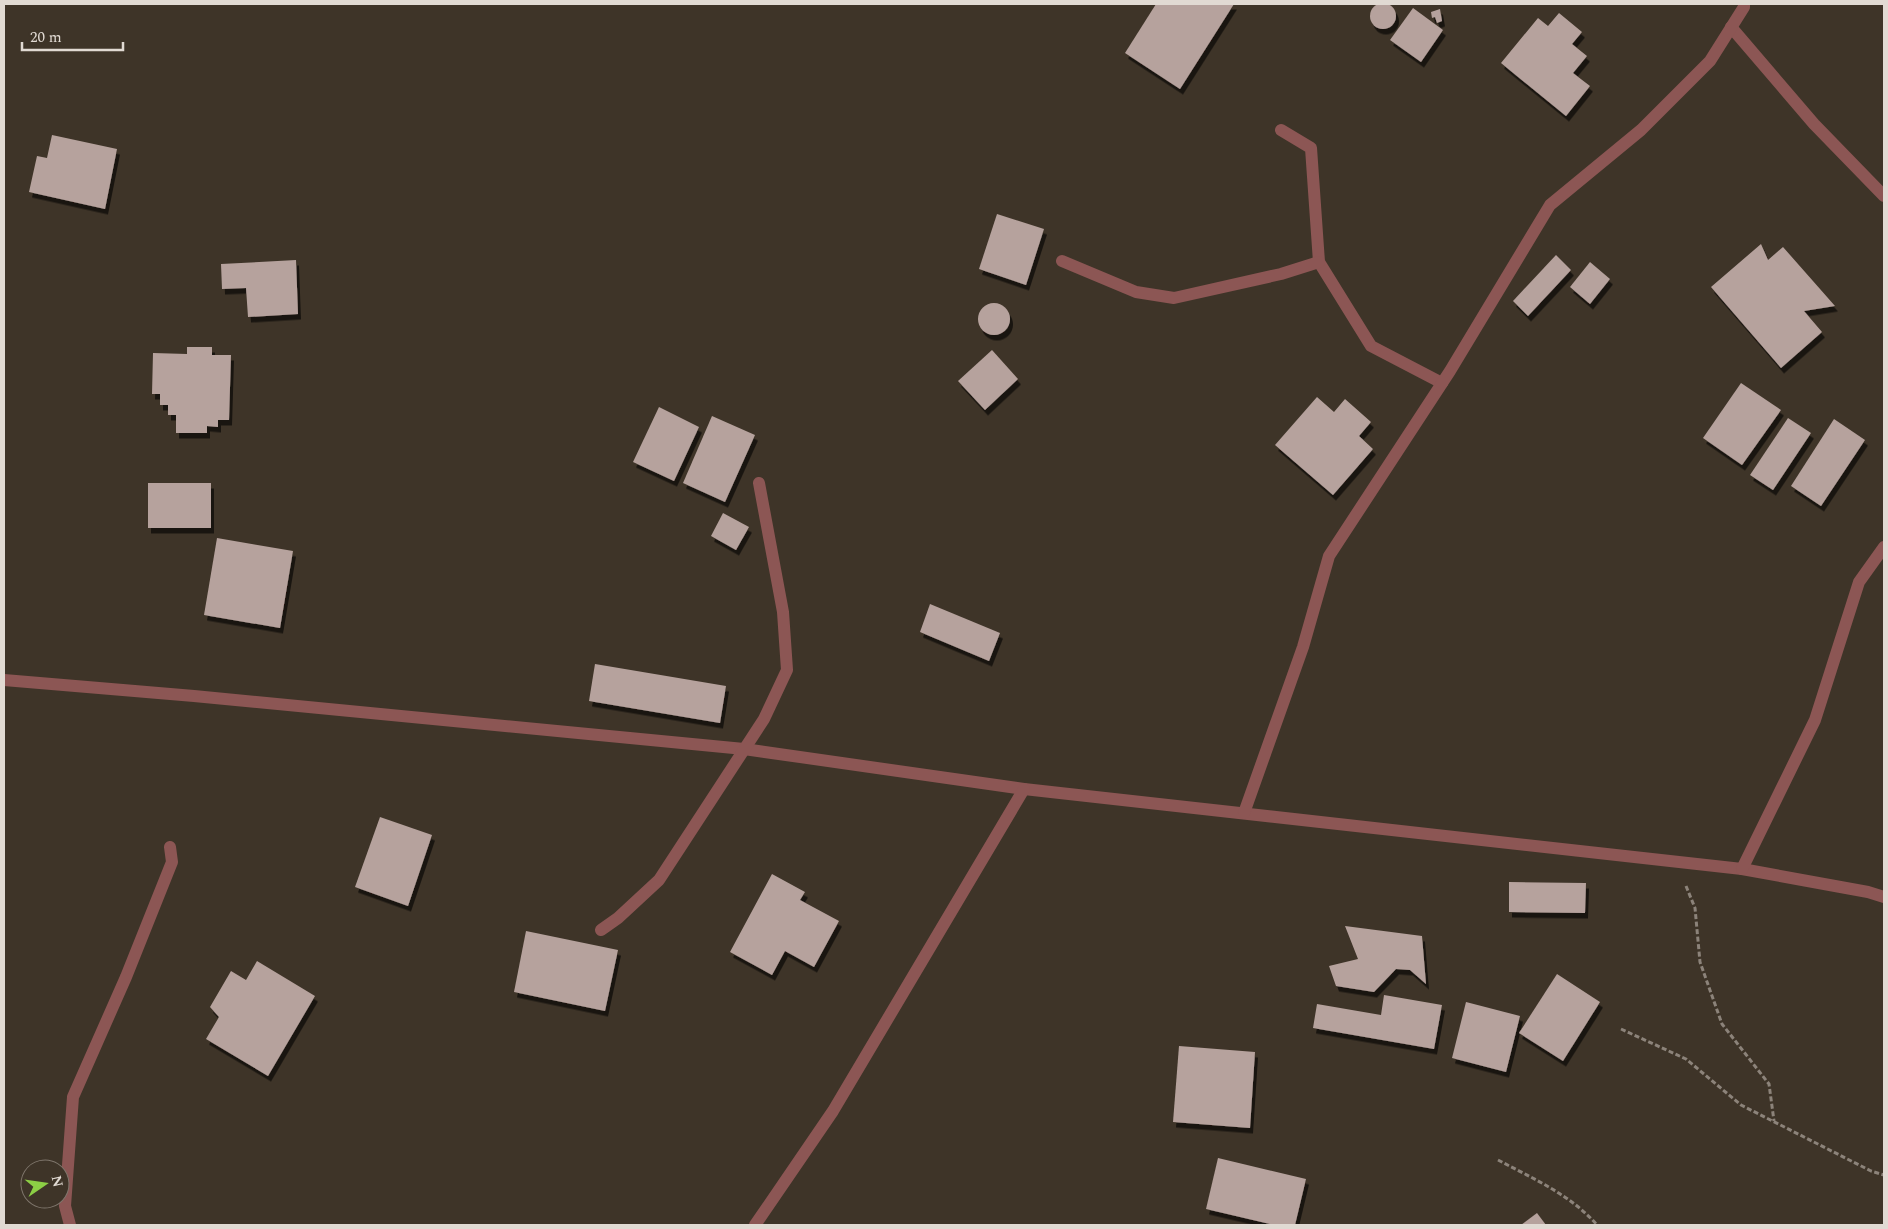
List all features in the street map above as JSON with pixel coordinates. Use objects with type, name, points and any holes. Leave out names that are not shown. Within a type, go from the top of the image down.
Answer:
[{"type":"street","points":[[1244,813],[1303,647],[1329,556],[1442,383],[1550,205],[1641,130],[1710,61],[1744,7],[1744,4]]},
{"type":"street","points":[[1731,28],[1814,124],[1884,196]]},
{"type":"street","points":[[1281,130],[1311,148],[1319,262],[1371,346],[1442,383]]},
{"type":"street","points":[[1062,261],[1136,292],[1174,298],[1281,274],[1319,262]]},
{"type":"street","points":[[602,930],[618,918],[659,880],[764,719],[786,670],[783,612],[759,483]]},
{"type":"street","points":[[1742,869],[1815,720],[1859,582],[1884,547]]},
{"type":"street","points":[[4,680],[203,697],[744,749],[1024,790],[1742,869],[1868,892],[1884,897]]},
{"type":"street","points":[[755,1225],[833,1110],[1024,790]]},
{"type":"street","points":[[70,1225],[65,1206],[72,1097],[126,977],[172,862],[170,847]]},
{"type":"path","points":[[1676,862],[1695,908],[1700,962],[1722,1024],[1769,1084],[1774,1121]]},
{"type":"path","points":[[1621,1029],[1686,1059],[1741,1104],[1870,1171],[1884,1175]]},
{"type":"path","points":[[1498,1160],[1557,1192],[1591,1218],[1597,1225]]},
{"type":"building","points":[[1383,3],[1393,6],[1396,16],[1393,26],[1383,29],[1373,26],[1370,16],[1373,6]]},
{"type":"building","points":[[1156,4],[1234,4],[1180,89],[1125,53]]},
{"type":"building","points":[[1413,8],[1443,30],[1421,62],[1390,40]]},
{"type":"building","points":[[1440,9],[1442,21],[1437,23],[1435,17],[1432,18],[1431,12]]},
{"type":"building","points":[[1559,13],[1582,32],[1572,44],[1587,56],[1573,73],[1590,86],[1566,116],[1501,63],[1538,18],[1548,26]]},
{"type":"building","points":[[52,135],[117,149],[105,209],[29,192],[37,156],[47,158]]},
{"type":"building","points":[[997,214],[1044,229],[1026,285],[979,269]]},
{"type":"building","points":[[1761,244],[1768,260],[1783,247],[1835,306],[1804,311],[1822,332],[1781,368],[1711,287]]},
{"type":"building","points":[[1556,255],[1571,270],[1528,316],[1513,301]]},
{"type":"building","points":[[296,260],[298,314],[248,317],[246,288],[222,289],[221,264]]},
{"type":"building","points":[[1590,262],[1610,279],[1590,304],[1570,287]]},
{"type":"building","points":[[994,303],[1000,304],[1005,308],[1009,313],[1009,325],[1005,330],[1000,334],[994,335],[988,334],[983,330],[979,325],[978,319],[979,313],[983,308],[988,304]]},
{"type":"building","points":[[187,347],[212,347],[212,355],[231,355],[229,420],[218,420],[218,427],[207,426],[207,433],[176,433],[176,415],[168,415],[168,405],[160,405],[160,394],[152,394],[153,353],[187,354]]},
{"type":"building","points":[[992,350],[1018,379],[985,410],[958,381]]},
{"type":"building","points":[[1741,383],[1781,410],[1742,465],[1703,438]]},
{"type":"building","points":[[1317,397],[1334,412],[1345,399],[1371,422],[1359,436],[1373,449],[1333,495],[1275,445]]},
{"type":"building","points":[[659,407],[699,427],[674,481],[633,462]]},
{"type":"building","points":[[712,416],[755,435],[725,502],[683,483]]},
{"type":"building","points":[[1788,418],[1811,433],[1773,490],[1750,475]]},
{"type":"building","points":[[1834,419],[1865,440],[1821,506],[1791,486]]},
{"type":"building","points":[[148,483],[211,483],[211,528],[148,528]]},
{"type":"building","points":[[723,513],[749,527],[736,550],[711,536]]},
{"type":"building","points":[[217,538],[293,551],[280,628],[204,615]]},
{"type":"building","points":[[930,604],[1000,633],[989,661],[920,632]]},
{"type":"building","points":[[595,664],[726,686],[720,723],[589,701]]},
{"type":"building","points":[[380,817],[432,835],[408,906],[355,887]]},
{"type":"building","points":[[772,874],[805,892],[800,900],[839,921],[814,967],[785,951],[772,975],[730,952]]},
{"type":"building","points":[[1509,882],[1586,883],[1585,913],[1509,912]]},
{"type":"building","points":[[1345,926],[1422,936],[1426,984],[1410,970],[1396,969],[1374,992],[1336,986],[1329,966],[1358,959]]},
{"type":"building","points":[[526,931],[618,950],[605,1011],[514,992]]},
{"type":"building","points":[[257,961],[315,996],[268,1076],[206,1039],[219,1017],[210,1007],[231,971],[246,980]]},
{"type":"building","points":[[1557,974],[1600,1002],[1563,1061],[1519,1033]]},
{"type":"building","points":[[1384,995],[1442,1005],[1434,1049],[1313,1028],[1317,1004],[1381,1015]]},
{"type":"building","points":[[1466,1002],[1520,1016],[1506,1072],[1452,1058]]},
{"type":"building","points":[[1179,1046],[1255,1052],[1250,1128],[1173,1122]]},
{"type":"building","points":[[1218,1158],[1306,1179],[1295,1225],[1274,1225],[1206,1209]]},
{"type":"building","points":[[1537,1213],[1546,1225],[1521,1225]]}]
